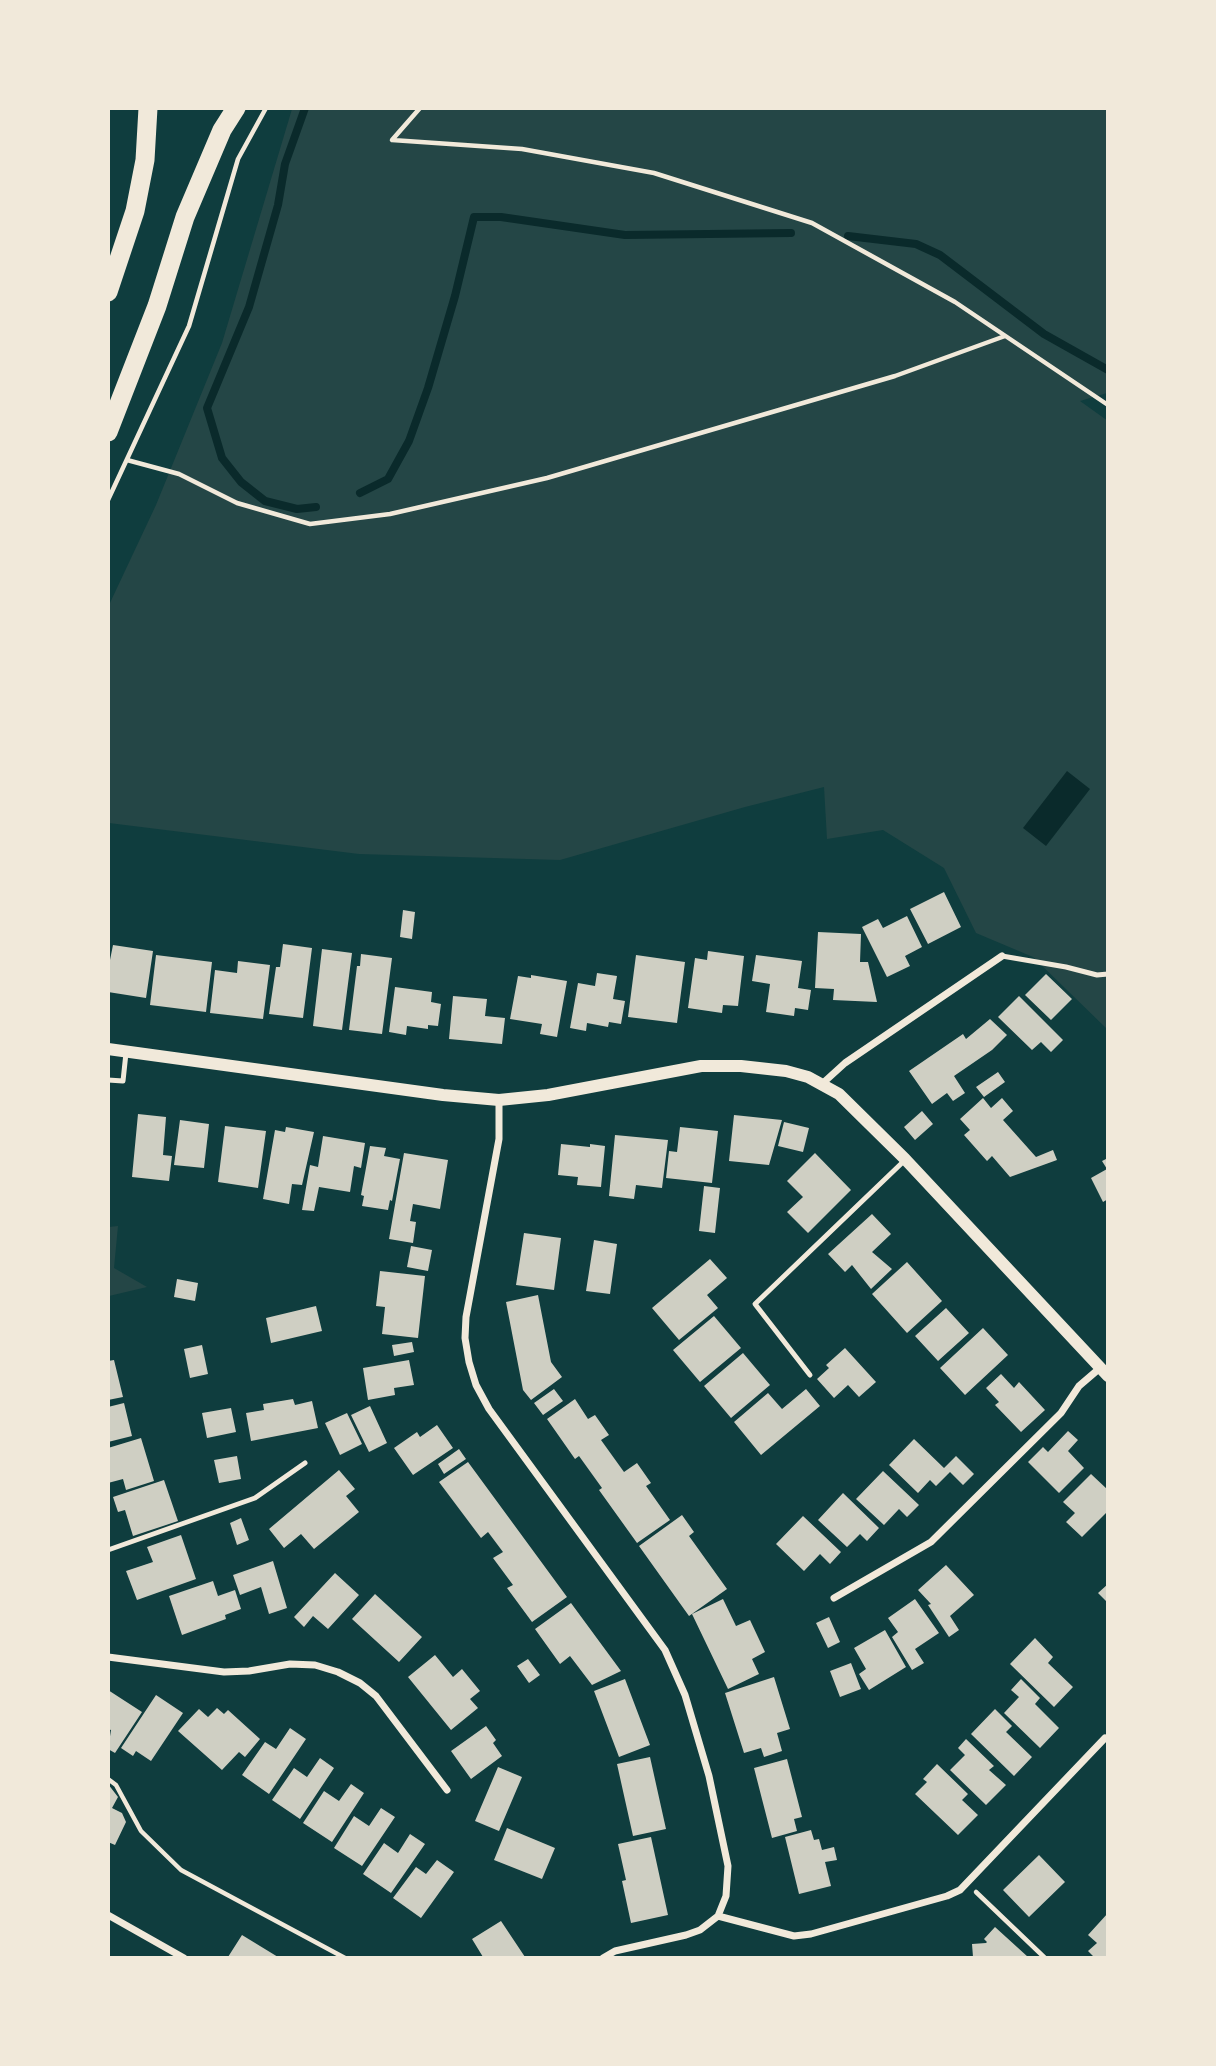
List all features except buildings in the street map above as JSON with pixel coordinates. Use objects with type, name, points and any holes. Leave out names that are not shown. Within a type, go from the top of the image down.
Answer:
[{"type":"highway","points":[[108,292],[135,211],[145,160],[148,108]]},
{"type":"highway","points":[[108,432],[157,306],[194,194],[222,130],[236,108]]},
{"type":"street","points":[[823,1083],[845,1063],[1002,956]]},
{"type":"street","points":[[108,1049],[443,1095],[499,1100],[548,1095],[701,1066],[741,1066],[786,1071],[823,1083],[839,1094],[905,1159],[1104,1372],[1079,1386],[1061,1413],[931,1542],[834,1598]]},
{"type":"street","points":[[499,1100],[499,1139],[466,1317],[465,1338],[469,1362],[476,1385],[489,1409],[664,1650],[680,1684],[709,1776],[728,1866],[726,1896],[718,1916],[693,1932],[615,1951],[603,1958]]},
{"type":"street","points":[[108,1657],[224,1672],[290,1664],[314,1665],[338,1672],[360,1683],[376,1696],[447,1790]]},
{"type":"street","points":[[718,1916],[794,1936],[811,1934],[947,1896],[968,1884],[1105,1738]]},
{"type":"street","points":[[108,1915],[184,1958]]},
{"type":"lane","points":[[1002,956],[1097,975],[1108,974]]},
{"type":"lane","points":[[108,1080],[122,1081],[126,1051]]},
{"type":"lane","points":[[810,1375],[755,1304],[905,1159]]},
{"type":"lane","points":[[108,1550],[255,1498],[305,1463]]},
{"type":"path","points":[[108,500],[189,326],[238,159],[267,108]]},
{"type":"path","points":[[420,108],[392,141],[522,149],[654,173],[812,223],[955,302],[1108,405]]},
{"type":"path","points":[[127,460],[179,474],[237,503],[310,524],[390,514],[547,478],[895,376],[1005,336]]},
{"type":"path","points":[[108,1779],[116,1785],[141,1831],[181,1870],[345,1958]]},
{"type":"path","points":[[968,1884],[1045,1958]]},
{"type":"shaded area","points":[[292,109],[1107,109],[1107,393],[1080,401],[1108,421],[1107,1029],[1033,957],[976,933],[944,868],[883,830],[827,839],[824,787],[560,860],[359,854],[109,823],[109,605],[156,505],[222,343]]},
{"type":"shaded area","points":[[1067,771],[1090,789],[1046,846],[1023,828]]},
{"type":"shaded area","points":[[118,1226],[114,1268],[147,1287],[109,1296],[109,1227]]},
{"type":"waterway","points":[[305,108],[285,164],[278,205],[249,307],[207,408],[222,458],[241,482],[265,501],[297,509],[316,507]]},
{"type":"waterway","points":[[360,493],[388,479],[409,441],[455,296],[474,217],[501,217],[625,235],[791,233]]},
{"type":"waterway","points":[[848,236],[916,244],[940,255],[1044,334],[1108,370]]}]
